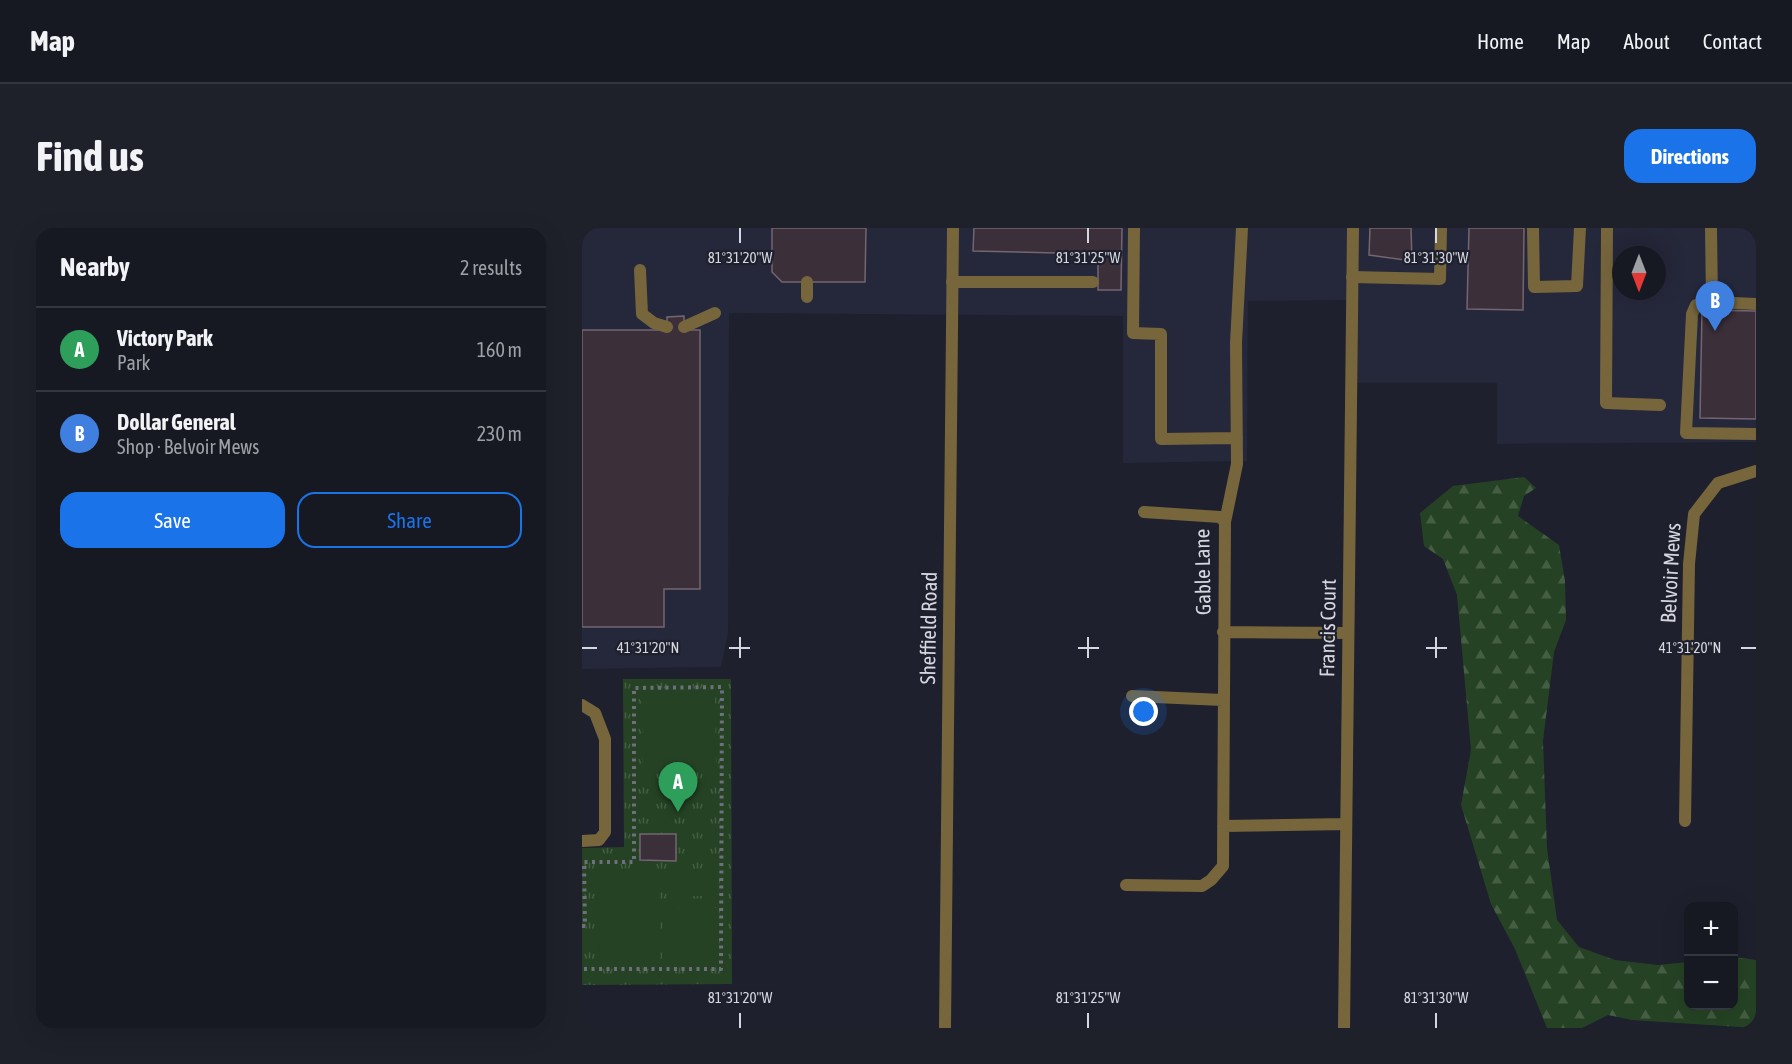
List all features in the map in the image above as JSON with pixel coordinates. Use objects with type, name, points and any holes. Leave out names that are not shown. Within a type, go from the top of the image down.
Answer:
[{"type":"street","name":"Sheffield Road","points":[[945,1028],[953,228]]},
{"type":"street","points":[[1134,228],[1133,333],[1161,334],[1161,439],[1237,438]]},
{"type":"street","points":[[1225,522],[1237,464],[1236,344],[1242,228]]},
{"type":"street","name":"Francis Court","points":[[1344,1028],[1353,228]]},
{"type":"street","points":[[1352,277],[1440,279],[1441,228]]},
{"type":"street","points":[[1533,228],[1534,287],[1577,286],[1580,228]]},
{"type":"street","points":[[1607,228],[1606,403],[1660,405]]},
{"type":"street","points":[[1711,228],[1712,302]]},
{"type":"street","points":[[640,270],[642,314],[654,323],[667,327]]},
{"type":"street","points":[[807,282],[807,297]]},
{"type":"street","points":[[952,282],[1093,282]]},
{"type":"street","points":[[1756,304],[1712,302],[1696,305],[1692,314],[1686,433],[1756,434]]},
{"type":"street","points":[[684,327],[715,313]]},
{"type":"street","name":"Belvoir Mews","points":[[1685,821],[1688,576],[1694,514],[1718,483],[1756,471]]},
{"type":"street","name":"Gable Lane","points":[[1126,885],[1202,886],[1211,880],[1223,866],[1225,522],[1220,517],[1144,512]]},
{"type":"street","name":"Gable Lane","points":[[1224,632],[1347,633]]},
{"type":"street","points":[[1132,696],[1223,700]]},
{"type":"street","points":[[582,705],[595,713],[601,723],[605,751],[605,832],[599,840],[582,841]]},
{"type":"street","points":[[1223,826],[1346,824]]},
{"type":"path","points":[[582,926],[585,926],[584,862],[634,862],[633,688],[722,687],[721,969],[582,969]]},
{"type":"shaded area","points":[[582,228],[1756,228],[1756,442],[1497,444],[1497,383],[1351,383],[1351,300],[1248,301],[1247,461],[1123,463],[1123,316],[729,313],[728,633],[721,667],[582,669]]},
{"type":"green space","points":[[1524,477],[1536,488],[1524,496],[1518,516],[1559,545],[1565,581],[1566,620],[1554,652],[1543,741],[1547,848],[1557,920],[1579,947],[1615,960],[1658,965],[1684,962],[1684,1010],[1738,1010],[1738,958],[1756,960],[1756,1028],[1632,1020],[1608,1015],[1582,1028],[1547,1028],[1515,949],[1491,904],[1461,805],[1471,750],[1457,595],[1443,559],[1424,546],[1420,513],[1453,486]]},
{"type":"green space","points":[[623,679],[731,679],[732,984],[582,985],[582,848],[624,847]]},
{"type":"green space","points":[[642,692],[715,692],[716,766],[643,767]]},
{"type":"green space","points":[[598,871],[659,871],[659,964],[599,963]]},
{"type":"green space","points":[[670,874],[719,875],[719,896],[669,896]]},
{"type":"green space","points":[[663,907],[719,908],[719,964],[662,964]]},
{"type":"building","points":[[772,228],[866,228],[865,282],[782,282],[772,272]]},
{"type":"building","points":[[974,228],[1122,228],[1121,290],[1098,290],[1098,254],[973,251]]},
{"type":"building","points":[[1370,228],[1411,228],[1412,261],[1369,255]]},
{"type":"building","points":[[1469,228],[1524,228],[1523,310],[1467,309]]},
{"type":"building","points":[[1702,310],[1756,311],[1756,419],[1700,418]]},
{"type":"building","points":[[684,316],[684,330],[700,330],[700,589],[664,589],[664,627],[582,627],[582,330],[667,330],[667,317]]},
{"type":"building","points":[[640,834],[676,834],[676,861],[640,860]]},
{"type":"place","name":"Dollar General","points":[[1715,331]]},
{"type":"place","name":"Victory Park","points":[[678,812]]}]
